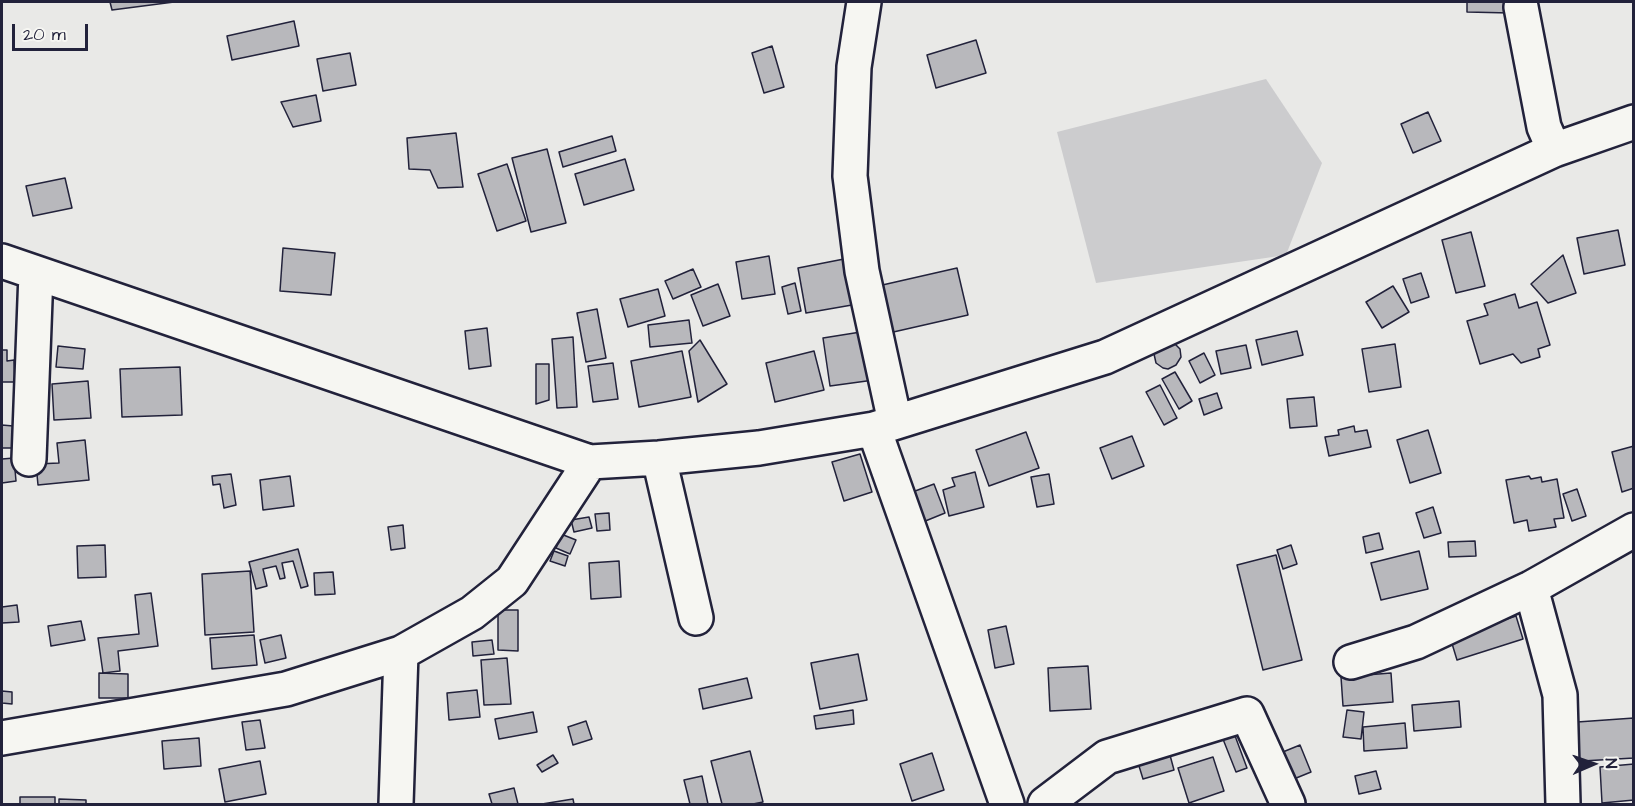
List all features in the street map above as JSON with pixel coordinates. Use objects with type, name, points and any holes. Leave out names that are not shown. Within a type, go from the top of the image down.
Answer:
[{"type":"street","points":[[864,2],[854,67],[850,176],[885,426],[1007,804]]},
{"type":"street","points":[[1521,7],[1544,127],[1554,150]]},
{"type":"street","points":[[2,261],[590,462],[659,458],[759,448],[885,426],[1105,357],[1554,150],[1631,132]]},
{"type":"street","points":[[29,459],[36,273]]},
{"type":"street","points":[[659,458],[696,618]]},
{"type":"street","points":[[2,738],[286,689],[401,652],[472,614],[512,580],[590,462]]},
{"type":"street","points":[[1351,662],[1416,642],[1531,588],[1634,530]]},
{"type":"street","points":[[1531,588],[1560,695],[1563,804]]},
{"type":"street","points":[[396,804],[401,652]]},
{"type":"street","points":[[1045,804],[1107,757],[1247,714],[1288,804]]},
{"type":"shaded area","points":[[1266,79],[1322,163],[1286,255],[1096,283],[1057,132]]},
{"type":"building","points":[[110,2],[174,2],[112,10]]},
{"type":"building","points":[[1467,2],[1510,2],[1510,13],[1467,12]]},
{"type":"building","points":[[294,21],[299,46],[232,60],[227,36]]},
{"type":"building","points":[[976,40],[986,73],[936,88],[927,55]]},
{"type":"building","points":[[772,46],[784,87],[764,93],[752,53]]},
{"type":"building","points":[[350,53],[356,85],[323,91],[317,59]]},
{"type":"building","points":[[316,95],[321,121],[293,127],[281,102]]},
{"type":"building","points":[[1428,112],[1441,141],[1413,153],[1401,124]]},
{"type":"building","points":[[456,133],[463,187],[438,188],[430,170],[409,169],[407,138]]},
{"type":"building","points":[[612,136],[616,151],[563,167],[559,152]]},
{"type":"building","points":[[547,149],[566,223],[531,232],[512,158]]},
{"type":"building","points":[[625,159],[634,190],[584,205],[575,174]]},
{"type":"building","points":[[507,164],[526,221],[497,231],[478,174]]},
{"type":"building","points":[[65,178],[72,208],[33,216],[26,186]]},
{"type":"building","points":[[1618,230],[1625,265],[1584,274],[1577,238]]},
{"type":"building","points":[[1471,232],[1485,286],[1456,293],[1442,240]]},
{"type":"building","points":[[283,248],[335,253],[331,295],[280,291]]},
{"type":"building","points":[[1563,255],[1576,293],[1548,303],[1531,284]]},
{"type":"building","points":[[769,256],[775,294],[742,299],[736,262]]},
{"type":"building","points":[[844,259],[852,305],[806,313],[798,268]]},
{"type":"building","points":[[957,268],[968,315],[889,333],[878,286]]},
{"type":"building","points":[[693,269],[701,287],[673,299],[665,281]]},
{"type":"building","points":[[1421,273],[1429,297],[1411,303],[1403,279]]},
{"type":"building","points":[[795,283],[801,311],[788,314],[782,287]]},
{"type":"building","points":[[718,284],[730,316],[703,326],[691,295]]},
{"type":"building","points":[[1393,286],[1409,312],[1382,328],[1366,302]]},
{"type":"building","points":[[658,289],[665,316],[628,327],[620,299]]},
{"type":"building","points":[[1515,294],[1519,308],[1537,302],[1550,345],[1538,349],[1540,357],[1521,363],[1513,354],[1480,364],[1467,321],[1488,315],[1484,304]]},
{"type":"building","points":[[597,309],[606,358],[586,362],[577,313]]},
{"type":"building","points":[[689,320],[692,343],[650,347],[648,325]]},
{"type":"building","points":[[487,328],[491,366],[469,369],[465,331]]},
{"type":"building","points":[[867,331],[874,380],[830,386],[823,338]]},
{"type":"building","points":[[1297,331],[1303,355],[1262,365],[1256,340]]},
{"type":"building","points":[[573,337],[577,407],[557,408],[552,339]]},
{"type":"building","points":[[700,340],[727,384],[698,402],[689,351]]},
{"type":"building","points":[[1173,342],[1180,349],[1181,357],[1176,365],[1168,369],[1163,368],[1156,363],[1155,350]]},
{"type":"building","points":[[1395,344],[1401,387],[1369,392],[1362,349]]},
{"type":"building","points":[[1246,345],[1251,368],[1221,374],[1216,351]]},
{"type":"building","points":[[58,346],[85,349],[83,369],[56,367]]},
{"type":"building","points":[[2,350],[7,350],[7,361],[14,360],[15,382],[2,382]]},
{"type":"building","points":[[682,351],[691,397],[639,407],[631,361]]},
{"type":"building","points":[[814,351],[824,390],[775,402],[766,363]]},
{"type":"building","points":[[1204,353],[1215,375],[1200,383],[1189,361]]},
{"type":"building","points":[[613,363],[618,399],[593,402],[588,366]]},
{"type":"building","points":[[536,364],[549,364],[549,400],[536,404]]},
{"type":"building","points":[[180,367],[182,415],[122,417],[120,369]]},
{"type":"building","points":[[1175,372],[1192,401],[1179,409],[1162,379]]},
{"type":"building","points":[[88,381],[91,418],[54,420],[52,384]]},
{"type":"building","points":[[1160,385],[1177,418],[1164,425],[1146,392]]},
{"type":"building","points":[[1217,393],[1222,408],[1204,415],[1199,399]]},
{"type":"building","points":[[1314,397],[1317,426],[1290,428],[1287,399]]},
{"type":"building","points":[[2,425],[13,426],[12,448],[2,448]]},
{"type":"building","points":[[1354,426],[1355,432],[1367,430],[1371,447],[1329,456],[1325,437],[1339,435],[1338,430]]},
{"type":"building","points":[[1428,430],[1441,473],[1410,483],[1397,440]]},
{"type":"building","points":[[1026,432],[1039,468],[989,486],[976,450]]},
{"type":"building","points":[[1132,436],[1144,466],[1112,479],[1100,448]]},
{"type":"building","points":[[85,440],[89,480],[38,485],[36,464],[59,463],[57,443]]},
{"type":"building","points":[[1634,446],[1634,488],[1622,492],[1612,452]]},
{"type":"building","points":[[860,454],[872,492],[844,501],[832,462]]},
{"type":"building","points":[[14,458],[16,481],[2,483],[2,459]]},
{"type":"building","points":[[975,472],[984,507],[949,516],[943,490],[955,486],[952,478]]},
{"type":"building","points":[[231,474],[236,505],[224,508],[220,484],[213,485],[212,476]]},
{"type":"building","points":[[1049,474],[1054,504],[1037,507],[1031,477]]},
{"type":"building","points":[[290,476],[294,506],[263,510],[260,480]]},
{"type":"building","points":[[1529,476],[1531,479],[1541,477],[1542,482],[1557,479],[1564,518],[1554,519],[1556,527],[1529,531],[1527,520],[1514,523],[1506,480]]},
{"type":"building","points":[[934,484],[945,513],[918,524],[907,494]]},
{"type":"building","points":[[1577,489],[1586,516],[1572,521],[1563,494]]},
{"type":"building","points":[[1433,507],[1441,533],[1424,538],[1416,513]]},
{"type":"building","points":[[609,513],[610,530],[597,531],[595,514]]},
{"type":"building","points":[[589,517],[592,528],[574,532],[571,520]]},
{"type":"building","points":[[403,525],[405,548],[391,550],[388,527]]},
{"type":"building","points":[[1379,533],[1383,549],[1366,553],[1363,537]]},
{"type":"building","points":[[561,534],[576,540],[570,554],[556,548]]},
{"type":"building","points":[[1475,541],[1476,556],[1449,557],[1448,542]]},
{"type":"building","points":[[105,545],[106,577],[78,578],[77,546]]},
{"type":"building","points":[[1291,545],[1297,564],[1283,569],[1277,550]]},
{"type":"building","points":[[298,549],[308,586],[301,588],[293,561],[282,563],[285,578],[280,579],[276,566],[263,569],[267,586],[256,589],[249,562]]},
{"type":"building","points":[[554,551],[568,556],[565,566],[550,561]]},
{"type":"building","points":[[1419,551],[1428,589],[1381,600],[1371,563]]},
{"type":"building","points":[[1276,555],[1302,660],[1263,670],[1237,565]]},
{"type":"building","points":[[619,561],[621,597],[591,599],[589,563]]},
{"type":"building","points":[[250,571],[254,632],[205,635],[202,574]]},
{"type":"building","points":[[333,572],[335,594],[315,595],[314,573]]},
{"type":"building","points":[[151,593],[158,646],[118,651],[120,671],[103,673],[98,638],[139,634],[135,595]]},
{"type":"building","points":[[17,605],[19,622],[2,623],[2,607]]},
{"type":"building","points":[[498,610],[518,610],[518,651],[498,650]]},
{"type":"building","points":[[1516,616],[1523,639],[1457,660],[1450,637]]},
{"type":"building","points":[[81,621],[85,640],[51,646],[48,626]]},
{"type":"building","points":[[1006,626],[1014,664],[995,668],[988,630]]},
{"type":"building","points":[[254,635],[257,665],[212,669],[210,638]]},
{"type":"building","points":[[281,635],[286,658],[265,663],[260,640]]},
{"type":"building","points":[[492,640],[494,654],[473,656],[472,642]]},
{"type":"building","points":[[858,654],[867,700],[820,709],[811,663]]},
{"type":"building","points":[[507,658],[511,704],[484,705],[481,660]]},
{"type":"building","points":[[1088,666],[1091,709],[1050,711],[1048,668]]},
{"type":"building","points":[[99,673],[128,674],[128,698],[99,698]]},
{"type":"building","points":[[1391,673],[1393,702],[1343,706],[1341,677]]},
{"type":"building","points":[[747,678],[752,698],[703,709],[699,689]]},
{"type":"building","points":[[477,690],[480,717],[449,720],[447,693]]},
{"type":"building","points":[[2,691],[12,692],[12,704],[2,703]]},
{"type":"building","points":[[1459,701],[1461,727],[1414,731],[1412,705]]},
{"type":"building","points":[[853,710],[854,724],[816,729],[814,716]]},
{"type":"building","points":[[1347,710],[1364,712],[1361,739],[1343,737]]},
{"type":"building","points":[[533,712],[537,732],[499,739],[495,719]]},
{"type":"building","points":[[1634,718],[1634,758],[1565,762],[1563,723]]},
{"type":"building","points":[[260,720],[265,748],[246,750],[242,722]]},
{"type":"building","points":[[586,721],[592,739],[573,745],[568,727]]},
{"type":"building","points":[[1405,723],[1407,748],[1364,751],[1363,727]]},
{"type":"building","points":[[1231,725],[1247,768],[1236,772],[1219,729]]},
{"type":"building","points":[[199,738],[201,766],[164,769],[162,741]]},
{"type":"building","points":[[1167,744],[1174,770],[1143,779],[1135,753]]},
{"type":"building","points":[[1300,745],[1311,772],[1284,783],[1273,756]]},
{"type":"building","points":[[750,751],[763,802],[722,804],[711,761]]},
{"type":"building","points":[[932,753],[944,790],[912,801],[900,764]]},
{"type":"building","points":[[553,755],[558,763],[542,772],[537,765]]},
{"type":"building","points":[[1213,757],[1224,791],[1189,803],[1178,768]]},
{"type":"building","points":[[260,761],[266,794],[225,802],[219,769]]},
{"type":"building","points":[[1634,764],[1634,800],[1602,803],[1600,767]]},
{"type":"building","points":[[1376,771],[1381,789],[1359,794],[1355,776]]},
{"type":"building","points":[[702,776],[708,804],[690,804],[684,780]]},
{"type":"building","points":[[514,788],[518,804],[492,804],[489,794]]},
{"type":"building","points":[[20,797],[55,797],[55,804],[20,804]]},
{"type":"building","points":[[59,799],[86,800],[86,804],[59,804]]},
{"type":"building","points":[[573,799],[574,804],[542,804]]}]
